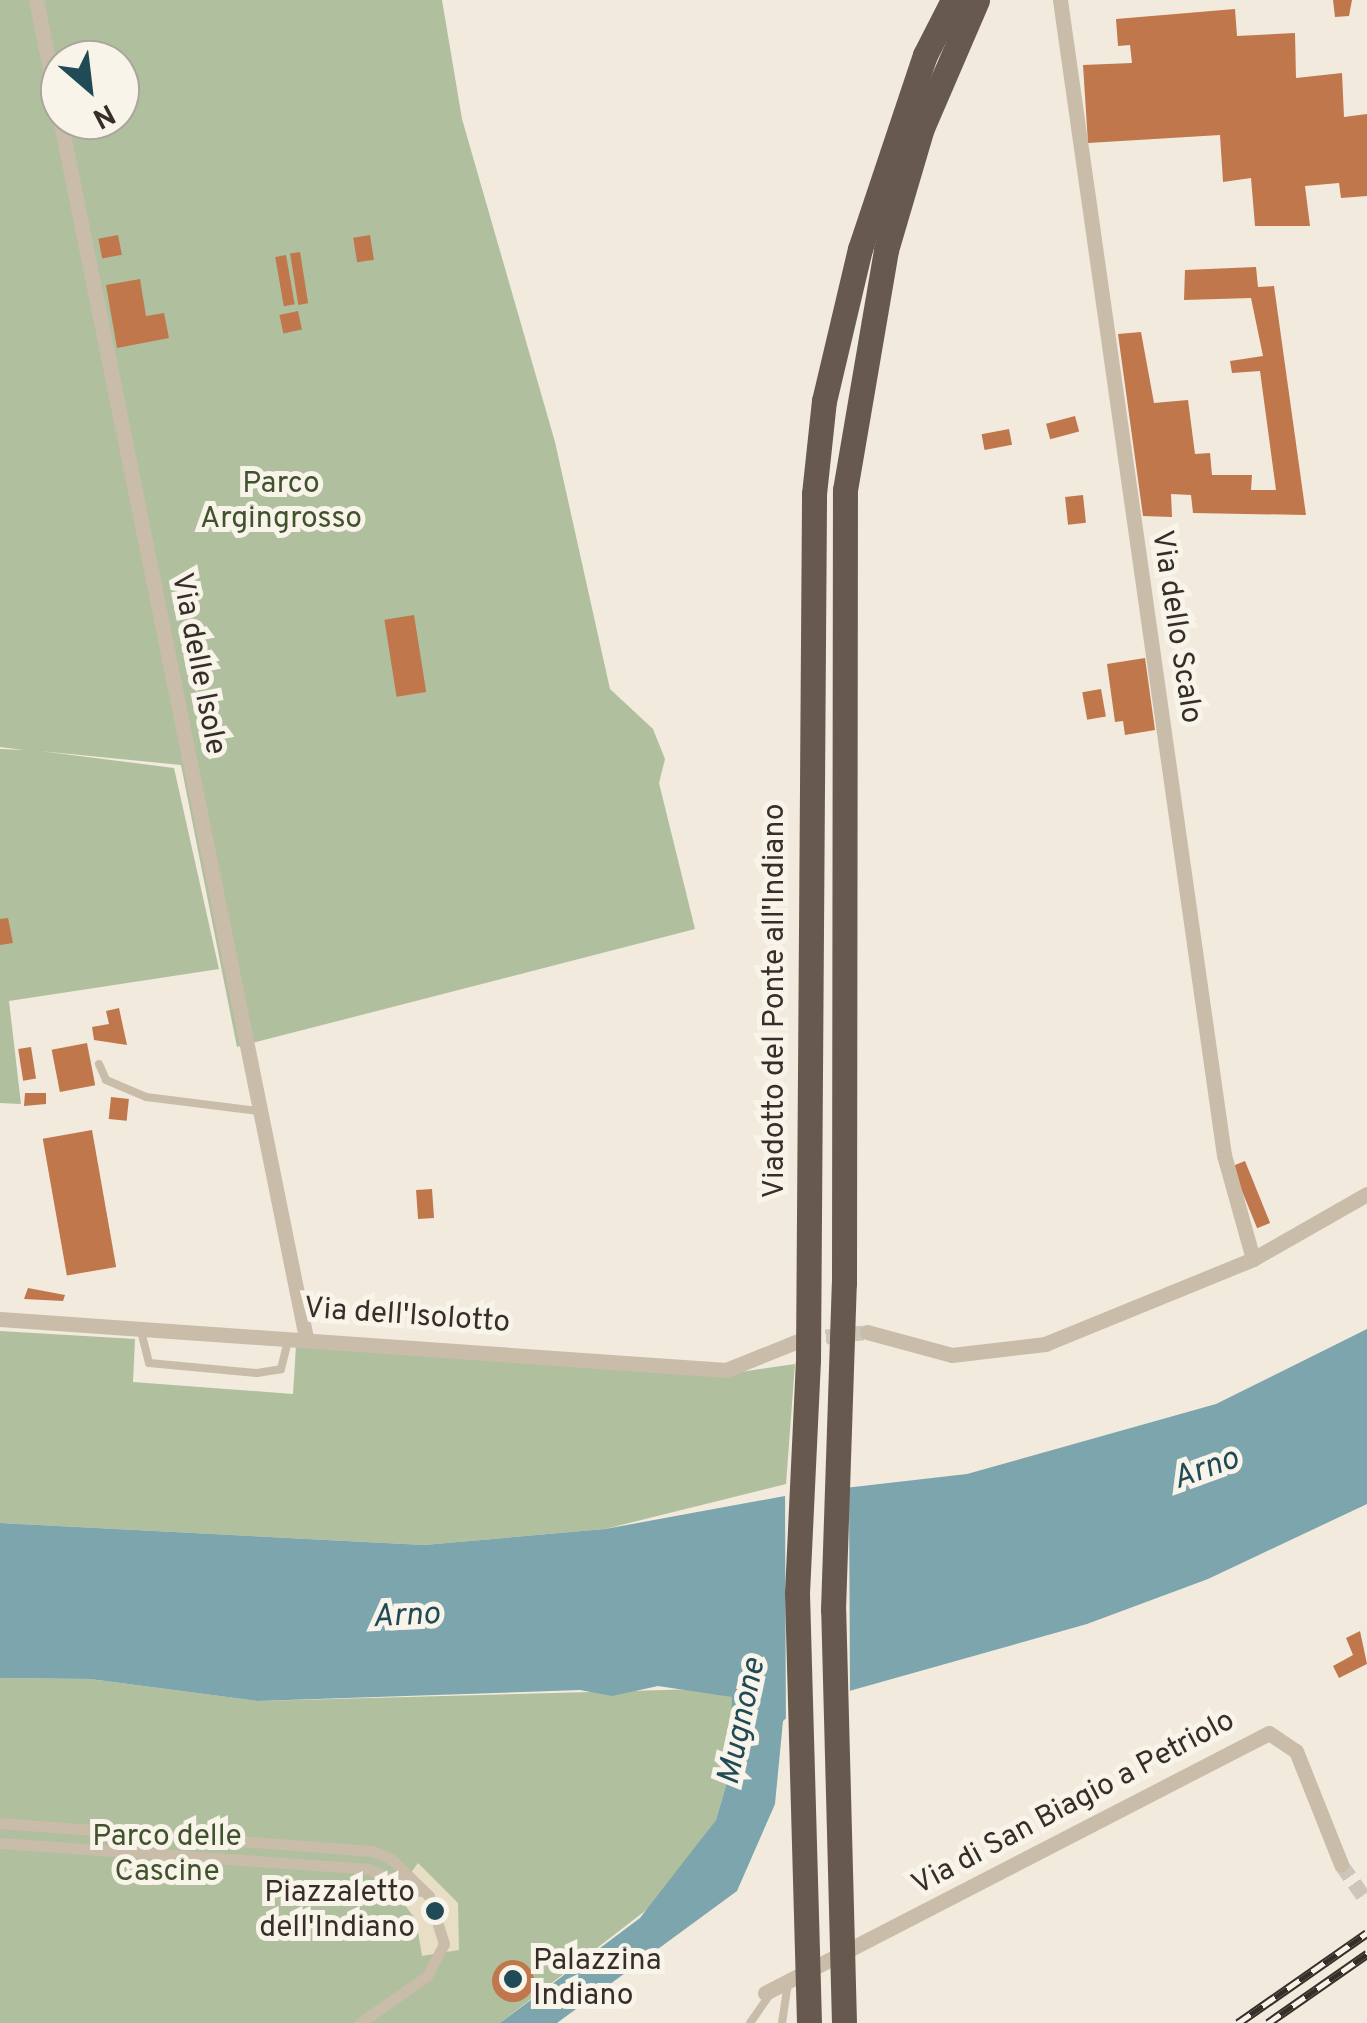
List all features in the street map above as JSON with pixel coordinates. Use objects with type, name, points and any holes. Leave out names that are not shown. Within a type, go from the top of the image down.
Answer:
[{"type":"highway","name":"Viadotto del Ponte all'Indiano","points":[[809,2023],[797,1593],[808,1360],[811,595],[820,434],[837,342],[890,152],[953,0]]},
{"type":"highway","points":[[844,2023],[833,1610],[844,1283],[841,584],[850,438],[865,347],[907,174],[977,0]]},
{"type":"street","name":"Via delle Isole","points":[[36,0],[259,1111],[298,1337]]},
{"type":"street","name":"Via dello Scalo","points":[[1060,0],[1224,1154],[1252,1259]]},
{"type":"street","points":[[866,1332],[952,1355],[1044,1344],[1252,1259],[1367,1194]]},
{"type":"street","name":"Via dell'Isolotto","points":[[0,1320],[298,1337],[726,1370],[803,1339]]},
{"type":"street","name":"Via di San Biagio a Petriolo","points":[[776,1988],[1269,1733],[1296,1750],[1341,1864]]},
{"type":"street","points":[[0,1823],[373,1851],[429,1896],[444,1930],[441,1953],[420,1982],[360,2023]]},
{"type":"street","points":[[0,1843],[368,1869],[405,1876]]},
{"type":"lane","points":[[98,1064],[106,1080],[146,1097],[259,1111]]},
{"type":"lane","points":[[140,1328],[144,1355],[164,1368],[280,1368],[298,1337]]},
{"type":"lane","points":[[750,2023],[776,1988]]},
{"type":"lane","points":[[776,1988],[782,2023]]},
{"type":"green space","name":"Parco Argingrosso","points":[[0,0],[442,0],[462,119],[555,442],[610,689],[653,729],[665,759],[659,783],[695,929],[237,1047],[181,765],[40,751],[174,768],[219,969],[9,1001],[21,1104],[0,1103],[0,749],[24,750],[0,747]]},
{"type":"green space","points":[[0,1331],[135,1339],[133,1382],[293,1394],[296,1346],[727,1374],[795,1364],[786,1484],[605,1529],[424,1545],[0,1523]]},
{"type":"green space","name":"Parco delle Cascine","points":[[0,1678],[90,1679],[257,1701],[701,1689],[733,1697],[729,1775],[716,1820],[654,1904],[500,2023],[0,2023]]},
{"type":"shaded area","name":"Piazzaletto dell'Indiano","points":[[418,1863],[458,1903],[459,1950],[422,1956],[416,1920],[396,1893]]},
{"type":"water","points":[[1367,1329],[1367,1504],[1208,1579],[1087,1624],[803,1704],[783,1721],[775,1804],[737,1891],[557,2023],[500,2023],[640,1918],[716,1820],[729,1775],[732,1697],[658,1686],[612,1696],[580,1690],[257,1701],[90,1679],[0,1678],[0,1523],[424,1545],[605,1529],[801,1493],[967,1474],[1216,1404]]},
{"type":"pier","points":[[849,1484],[850,1692],[797,1714],[786,1748],[785,1490]]},
{"type":"building","points":[[1333,0],[1352,0],[1349,16],[1335,17]]},
{"type":"building","points":[[1235,9],[1237,36],[1295,33],[1296,78],[1342,73],[1344,117],[1367,114],[1367,196],[1341,198],[1339,183],[1305,186],[1310,226],[1255,226],[1251,178],[1223,182],[1220,135],[1088,143],[1083,65],[1132,63],[1130,45],[1118,46],[1116,19]]},
{"type":"building","points":[[118,235],[122,255],[102,258],[98,239]]},
{"type":"building","points":[[370,235],[374,260],[357,262],[353,238]]},
{"type":"building","points":[[300,252],[308,303],[298,305],[290,254]]},
{"type":"building","points":[[286,255],[295,304],[284,306],[275,257]]},
{"type":"building","points":[[1256,267],[1258,287],[1274,286],[1306,515],[1193,513],[1191,495],[1171,494],[1172,517],[1143,516],[1118,334],[1141,332],[1154,403],[1188,400],[1195,454],[1210,453],[1212,475],[1252,475],[1251,490],[1276,490],[1260,371],[1232,373],[1230,361],[1263,356],[1251,298],[1184,300],[1185,270]]},
{"type":"building","points":[[140,279],[146,316],[164,313],[169,338],[117,348],[106,285]]},
{"type":"building","points":[[298,311],[302,330],[283,334],[279,315]]},
{"type":"building","points":[[1075,416],[1079,431],[1050,439],[1046,424]]},
{"type":"building","points":[[1009,429],[1012,445],[985,450],[982,434]]},
{"type":"building","points":[[1083,495],[1086,523],[1068,525],[1065,497]]},
{"type":"building","points":[[414,615],[426,692],[397,697],[384,620]]},
{"type":"building","points":[[1145,658],[1155,730],[1125,735],[1123,721],[1115,722],[1107,664]]},
{"type":"building","points":[[1101,689],[1106,717],[1087,720],[1082,692]]},
{"type":"building","points":[[8,918],[13,943],[0,945],[0,919]]},
{"type":"building","points":[[119,1008],[127,1045],[94,1040],[92,1027],[109,1024],[106,1011]]},
{"type":"building","points":[[87,1043],[95,1085],[60,1092],[52,1050]]},
{"type":"building","points":[[31,1047],[36,1079],[23,1081],[18,1049]]},
{"type":"building","points":[[25,1093],[46,1093],[46,1104],[24,1106]]},
{"type":"building","points":[[111,1097],[129,1099],[127,1121],[109,1119]]},
{"type":"building","points":[[92,1130],[116,1267],[67,1276],[43,1139]]},
{"type":"building","points":[[1245,1161],[1270,1223],[1257,1228],[1232,1166]]},
{"type":"building","points":[[432,1189],[434,1218],[418,1219],[416,1190]]},
{"type":"building","points":[[28,1288],[65,1295],[63,1301],[24,1299]]},
{"type":"building","points":[[1360,1631],[1367,1664],[1339,1678],[1333,1666],[1353,1655],[1346,1638]]},
{"type":"building","name":"Palazzina Indiano","points":[[513,1960],[528,1966],[534,1981],[528,1996],[513,2002],[498,1996],[492,1981],[498,1966]]},
{"type":"tunnel","points":[[803,1339],[867,1332]]},
{"type":"tunnel","points":[[1341,1864],[1367,1901]]},
{"type":"railway","points":[[1238,2023],[1367,1933]]},
{"type":"railway","points":[[1268,2023],[1367,1954]]},
{"type":"place","name":"Piazzaletto dell'Indiano","points":[[435,1911]]},
{"type":"place","name":"Palazzina Indiano","points":[[513,1979]]},
{"type":"water label","name":"Arno","points":[[1206,1470]]},
{"type":"water label","name":"Arno","points":[[406,1617]]},
{"type":"water label","name":"Mugnone","points":[[743,1722]]}]
